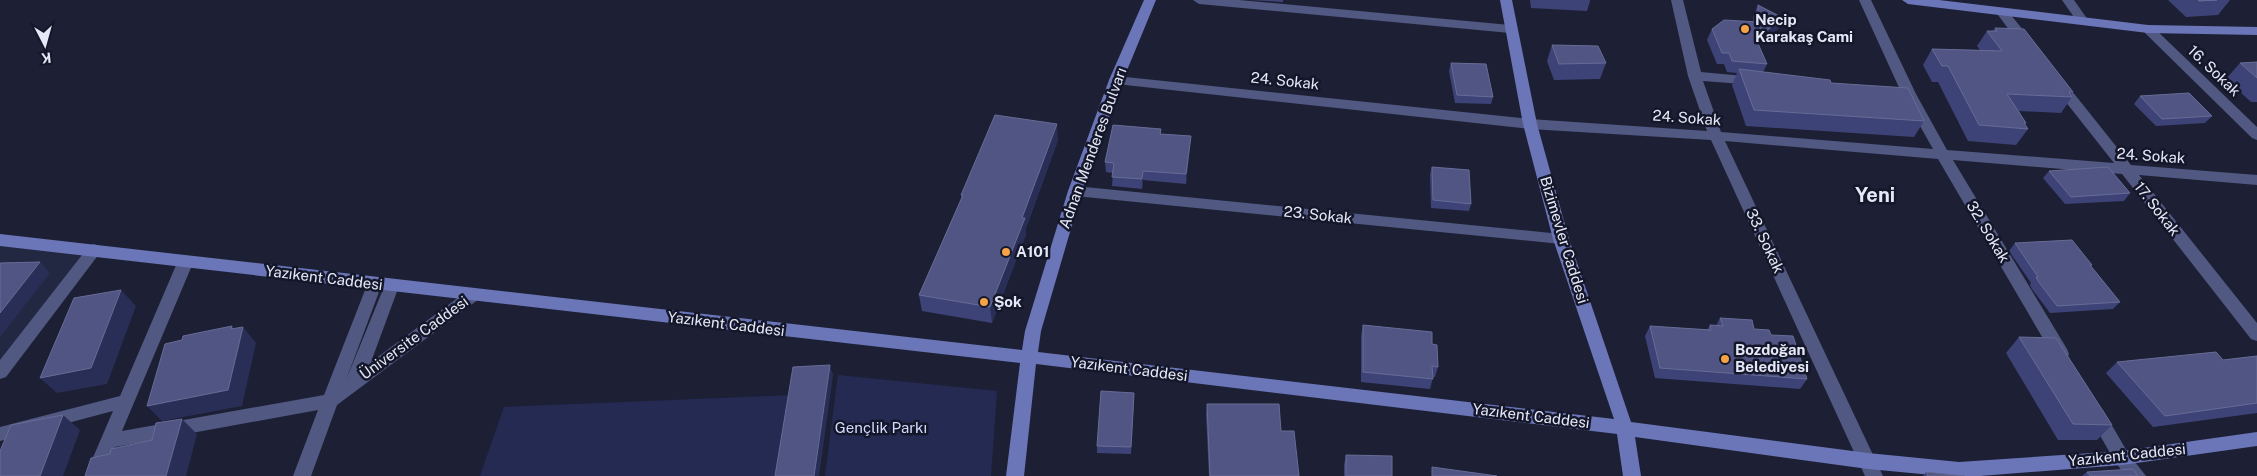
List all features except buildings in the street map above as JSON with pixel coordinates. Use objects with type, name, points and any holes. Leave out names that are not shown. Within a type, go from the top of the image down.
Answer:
[{"type":"street","name":"Adnan Menderes Bulvarı","points":[[1015,476],[1033,331],[1075,191],[1116,80],[1150,0]]},
{"type":"street","points":[[1199,0],[1510,29]]},
{"type":"street","name":"Bizimevler Caddesi","points":[[1506,0],[1510,29],[1530,124],[1561,239],[1625,428],[1632,476]]},
{"type":"street","name":"33. Sokak","points":[[1677,0],[1695,76],[1716,136],[1870,468]]},
{"type":"street","name":"32. Sokak","points":[[1865,0],[1909,94],[1943,156],[2067,365]]},
{"type":"street","points":[[1908,0],[2148,29],[2257,31]]},
{"type":"street","points":[[2068,0],[2082,20]]},
{"type":"street","points":[[2002,12],[2038,57]]},
{"type":"street","name":"16. Sokak","points":[[2148,29],[2257,136]]},
{"type":"street","name":"17. Sokak","points":[[2050,72],[2257,335]]},
{"type":"street","points":[[1695,76],[1773,82]]},
{"type":"street","name":"24. Sokak","points":[[1116,80],[1530,124],[1716,136],[2127,171],[2257,180]]},
{"type":"street","points":[[1889,92],[1909,94]]},
{"type":"street","name":"23. Sokak","points":[[1075,191],[1561,239]]},
{"type":"street","name":"Yazıkent Caddesi","points":[[0,240],[94,250],[185,263],[1029,358],[1625,428],[1870,468],[1959,470],[2122,458],[2257,438]]},
{"type":"street","points":[[0,372],[94,250]]},
{"type":"street","points":[[94,476],[185,263]]},
{"type":"street","name":"Üniversite Caddesi","points":[[302,476],[374,284]]},
{"type":"street","name":"Üniversite Caddesi","points":[[355,382],[391,286]]},
{"type":"street","name":"Üniversite Caddesi","points":[[330,401],[473,295]]},
{"type":"street","points":[[2087,399],[2122,458],[2137,476]]},
{"type":"street","points":[[0,434],[126,401]]},
{"type":"street","points":[[109,441],[330,401]]},
{"type":"shaded area","points":[[0,240],[94,250],[0,372]]},
{"type":"green space","name":"Gençlik Parkı","points":[[838,375],[997,391],[991,476],[825,476]]},
{"type":"green space","points":[[794,395],[781,476],[480,476],[504,407]]},
{"type":"place","name":"Necip Karakaş Cami","points":[[1745,29]]},
{"type":"place","name":"A101","points":[[1006,252]]},
{"type":"place","name":"Şok","points":[[984,302]]},
{"type":"place","name":"Bozdoğan Belediyesi","points":[[1725,359]]},
{"type":"district","name":"Yeni","points":[[1875,195]]}]
